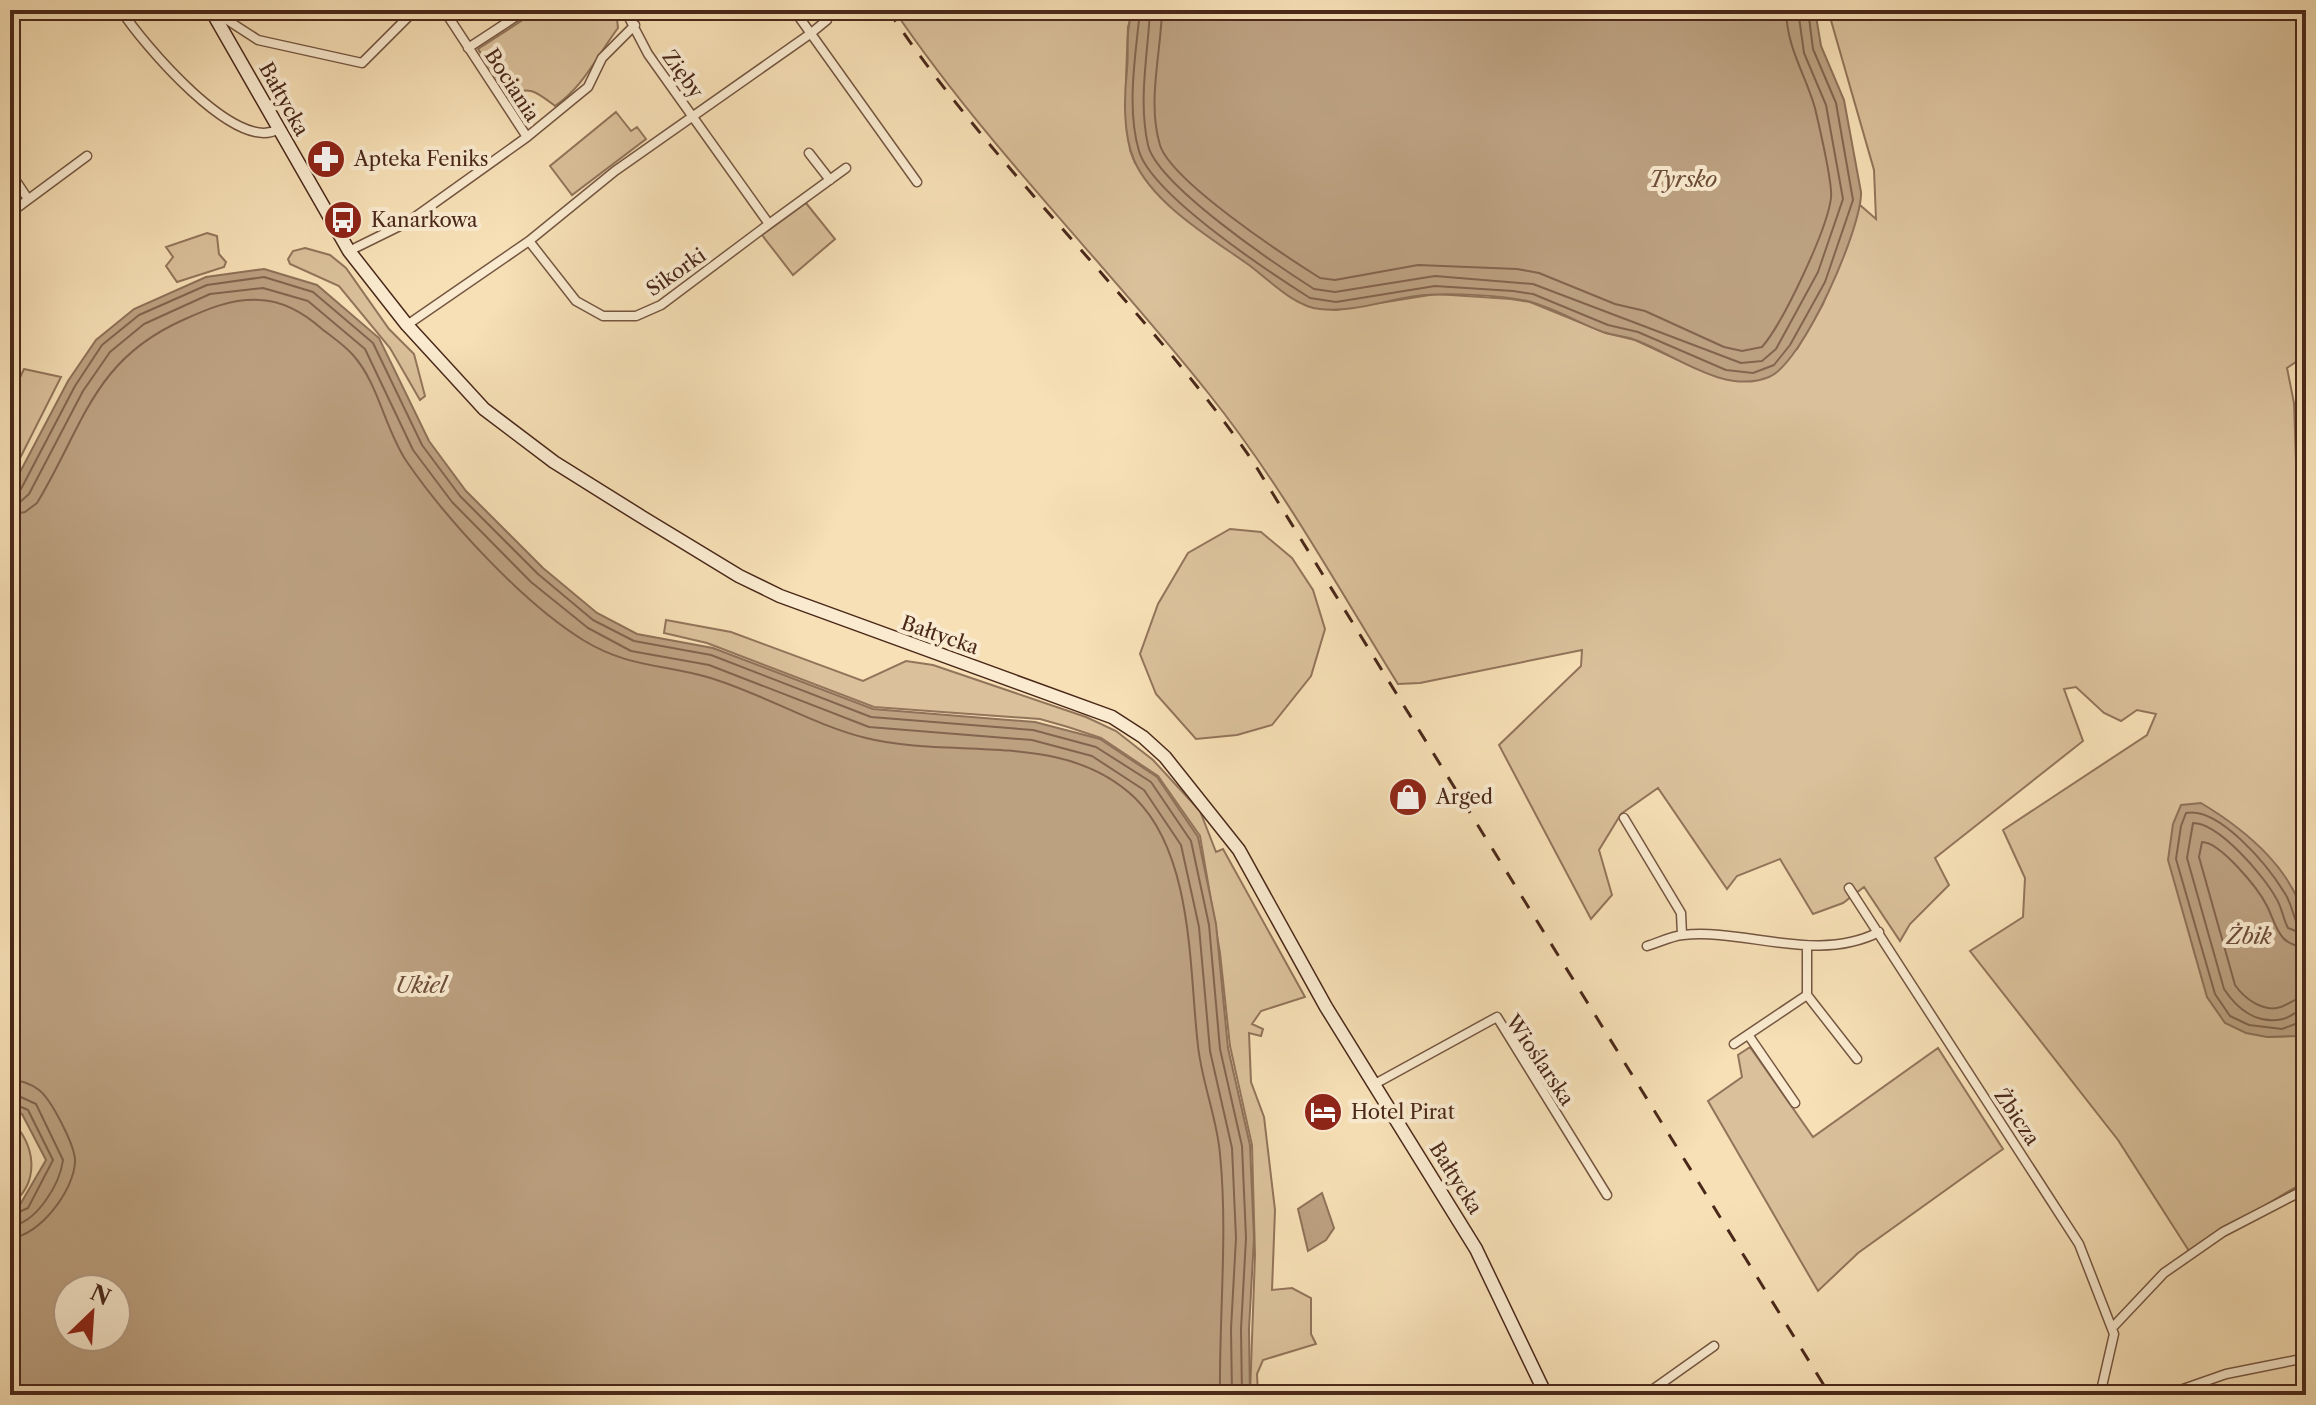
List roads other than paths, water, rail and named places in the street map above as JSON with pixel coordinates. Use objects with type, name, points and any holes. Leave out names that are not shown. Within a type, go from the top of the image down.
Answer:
[{"type":"main road","name":"Bałtycka","points":[[211,10],[349,251],[407,325],[460,385],[505,427],[554,462],[739,576],[878,634],[1099,711],[1143,737],[1177,769],[1230,836],[1373,1085],[1476,1249],[1546,1395]]},
{"type":"street","points":[[121,10],[160,61],[189,90],[252,133],[265,135],[278,129]]},
{"type":"street","points":[[218,22],[224,18],[258,40],[362,63],[415,10]]},
{"type":"street","name":"Bociania","points":[[444,10],[527,137]]},
{"type":"street","points":[[468,48],[526,10]]},
{"type":"street","name":"Zięby","points":[[625,10],[648,54],[693,115]]},
{"type":"street","points":[[794,10],[917,182]]},
{"type":"street","points":[[407,325],[529,241],[615,171],[810,34],[827,20],[828,10]]},
{"type":"street","name":"Bociania","points":[[349,251],[408,222],[527,137],[588,87],[602,58],[635,25]]},
{"type":"street","points":[[693,115],[769,224]]},
{"type":"street","points":[[809,153],[830,180]]},
{"type":"street","points":[[10,213],[87,156]]},
{"type":"street","name":"Sikorki","points":[[529,241],[576,301],[603,316],[636,316],[661,305],[846,168]]},
{"type":"street","points":[[10,172],[28,199]]},
{"type":"street","points":[[1624,818],[1681,913],[1682,935]]},
{"type":"street","name":"Żbicza","points":[[1849,888],[2079,1244],[2114,1334],[2100,1395]]},
{"type":"street","points":[[1647,946],[1682,935],[1807,947],[1864,940],[1879,932]]},
{"type":"street","points":[[1807,947],[1807,995],[1857,1059]]},
{"type":"street","points":[[1734,1044],[1807,995]]},
{"type":"street","name":"Wioślarska","points":[[1373,1085],[1497,1017],[1607,1195]]},
{"type":"street","points":[[1749,1036],[1795,1103]]},
{"type":"street","points":[[2112,1328],[2164,1273],[2223,1232],[2306,1189]]},
{"type":"street","points":[[1645,1395],[1714,1346]]},
{"type":"street","points":[[2166,1395],[2226,1374],[2306,1358]]},
{"type":"water","name":"Tyrsko","points":[[1133,10],[1815,10],[1821,46],[1844,100],[1861,192],[1852,234],[1828,293],[1798,347],[1783,367],[1769,377],[1752,381],[1718,377],[1634,339],[1603,332],[1549,308],[1520,300],[1441,294],[1344,309],[1311,307],[1283,292],[1184,219],[1143,176],[1130,150],[1125,115],[1128,32]]},
{"type":"water","name":"Ukiel","points":[[264,269],[317,285],[379,338],[429,441],[466,491],[543,568],[597,613],[637,634],[713,648],[873,709],[1035,722],[1100,739],[1157,777],[1198,837],[1216,924],[1228,1048],[1250,1145],[1254,1238],[1249,1329],[1250,1395],[10,1395],[10,1209],[21,1203],[46,1160],[22,1114],[10,1108],[10,491],[68,381],[96,340],[134,309],[206,277]]},
{"type":"water","name":"Żbik","points":[[2201,803],[2252,840],[2268,855],[2293,889],[2306,929],[2308,953],[2306,1023],[2297,1036],[2267,1037],[2246,1033],[2225,1023],[2207,997],[2168,860],[2173,824],[2181,805]]},
{"type":"water","points":[[1322,1193],[1334,1228],[1326,1240],[1308,1251],[1298,1209]]},
{"type":"railway","points":[[888,10],[974,126],[1163,345],[1252,460],[1830,1395]]},
{"type":"place","name":"Apteka Feniks","points":[[326,159]]},
{"type":"place","name":"Kanarkowa","points":[[343,220]]},
{"type":"place","name":"Arged","points":[[1408,797]]},
{"type":"place","name":"Hotel Pirat","points":[[1323,1112]]}]
